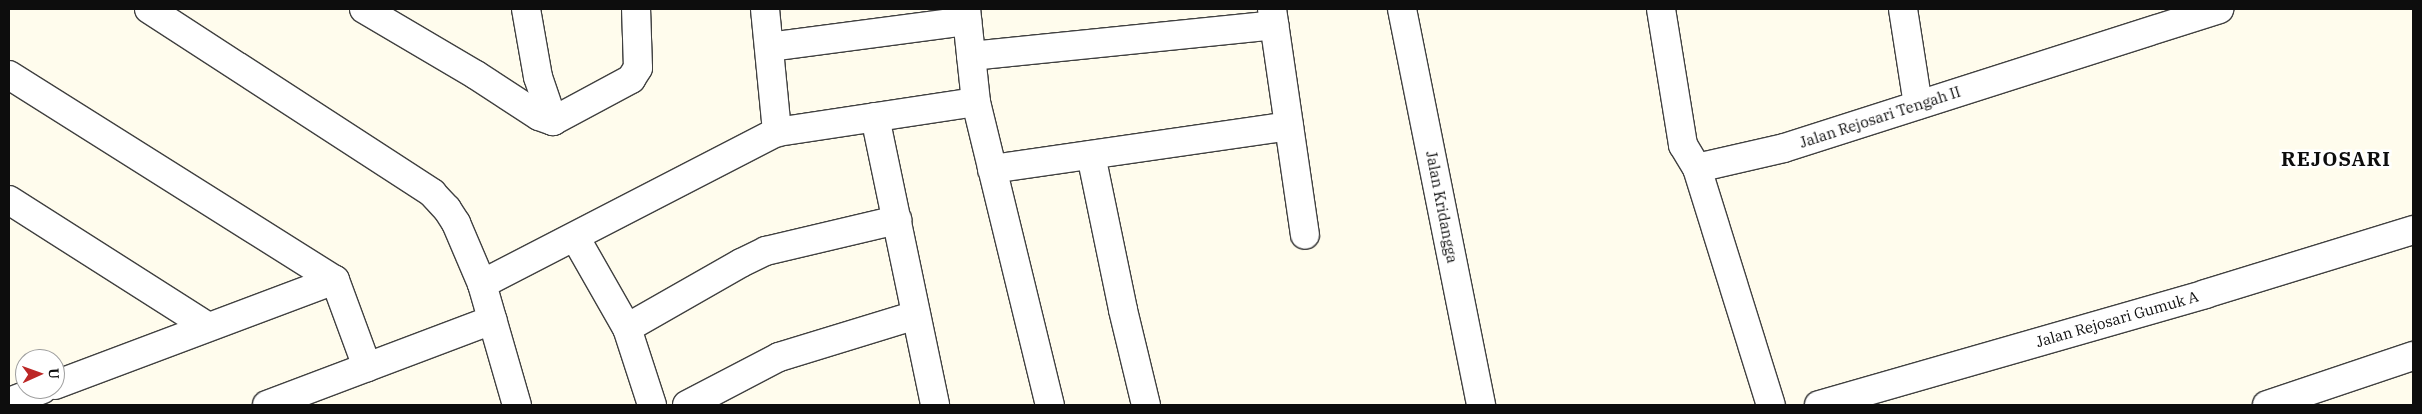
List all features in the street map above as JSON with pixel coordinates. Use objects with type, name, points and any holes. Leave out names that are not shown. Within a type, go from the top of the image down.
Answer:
[{"type":"street","points":[[149,9],[432,193],[447,209],[456,223],[482,284],[517,405]]},
{"type":"street","points":[[364,9],[476,75],[539,116],[553,121],[631,79],[638,68],[636,9]]},
{"type":"street","points":[[526,9],[538,77],[553,121]]},
{"type":"street","points":[[765,9],[777,132]]},
{"type":"street","name":"Jalan Kridangga","points":[[1402,9],[1481,405]]},
{"type":"street","points":[[1661,9],[1683,145],[1697,168],[1771,405]]},
{"type":"street","points":[[1903,9],[1918,105]]},
{"type":"street","name":"Jalan Rejosari Tengah II","points":[[1697,168],[1784,148],[1918,105],[2141,21],[2219,9]]},
{"type":"street","points":[[768,48],[966,15],[976,102],[1050,405]]},
{"type":"street","points":[[971,56],[1273,17],[1305,235]]},
{"type":"street","points":[[9,76],[335,280],[368,367]]},
{"type":"street","points":[[482,284],[777,132],[976,102]]},
{"type":"street","points":[[876,117],[935,405]]},
{"type":"street","points":[[992,170],[1289,126]]},
{"type":"street","points":[[1091,155],[1123,310],[1146,405]]},
{"type":"street","points":[[9,200],[208,327]]},
{"type":"street","points":[[627,328],[741,263],[766,251],[897,220]]},
{"type":"street","name":"Jalan Rejosari Gumuk A","points":[[1819,405],[2205,294],[2413,230]]},
{"type":"street","points":[[575,236],[627,328],[652,405]]},
{"type":"street","points":[[65,381],[335,280]]},
{"type":"street","points":[[687,405],[779,357],[916,315]]},
{"type":"street","points":[[267,405],[492,320]]},
{"type":"street","points":[[2267,405],[2413,356]]},
{"type":"district","name":"REJOSARI","points":[[2336,158]]}]
